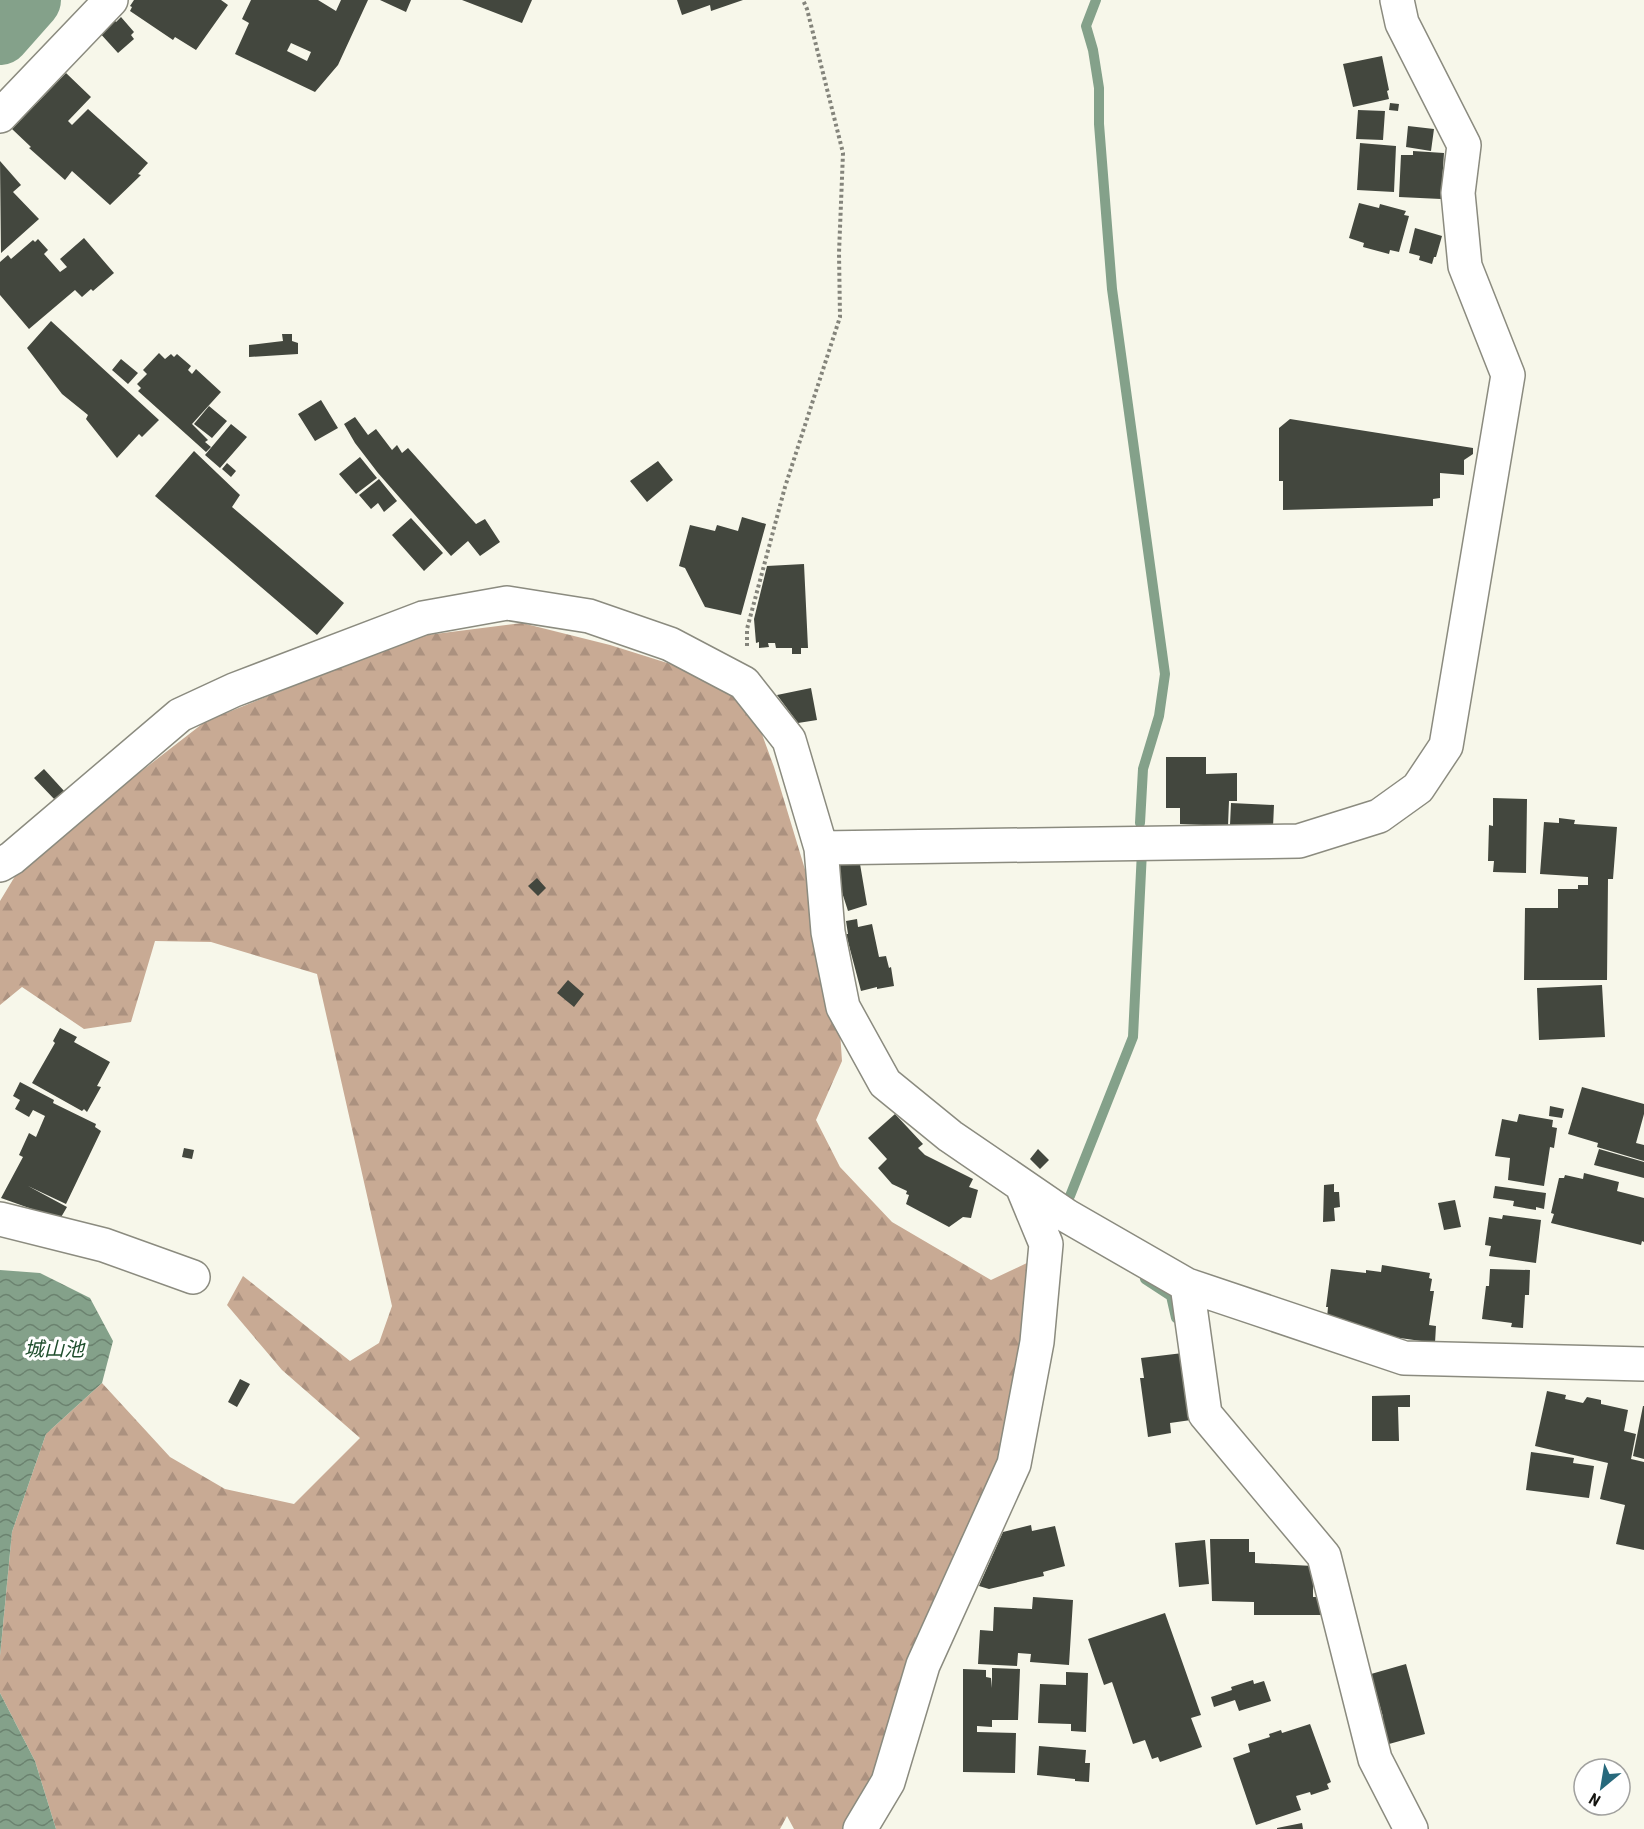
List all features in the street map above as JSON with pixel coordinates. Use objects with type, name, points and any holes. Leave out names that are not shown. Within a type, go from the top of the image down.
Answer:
[{"type":"street","points":[[0,116],[111,0]]},
{"type":"street","points":[[821,848],[1299,841],[1379,816],[1418,788],[1446,746],[1508,375],[1465,266],[1458,193],[1464,145],[1402,23],[1397,0]]},
{"type":"street","points":[[0,866],[180,715],[234,690],[423,618],[507,603],[589,616],[670,644],[744,683],[789,740],[821,848],[828,932],[843,1007],[885,1083],[950,1136],[1067,1216],[1187,1285],[1404,1358],[1644,1364]]},
{"type":"street","points":[[860,1829],[888,1782],[923,1665],[1014,1464],[1037,1342],[1046,1244],[1022,1186]]},
{"type":"street","points":[[0,1218],[104,1245],[193,1277]]},
{"type":"street","points":[[1187,1285],[1205,1414],[1324,1556],[1375,1759],[1410,1829]]},
{"type":"path","points":[[744,683],[747,673],[747,628],[785,487],[840,317],[839,253],[843,153],[803,0]]},
{"type":"green space","points":[[522,623],[610,645],[712,677],[755,715],[774,767],[836,972],[842,1061],[816,1120],[840,1167],[892,1222],[991,1280],[1031,1261],[1029,1349],[1003,1462],[874,1829],[794,1829],[787,1816],[780,1829],[56,1829],[35,1761],[0,1693],[0,1656],[12,1532],[46,1434],[102,1383],[170,1457],[225,1489],[294,1504],[360,1438],[282,1370],[227,1305],[243,1276],[350,1361],[379,1343],[392,1306],[317,974],[211,942],[155,941],[131,1022],[84,1029],[22,987],[0,1005],[0,901],[23,863],[206,721],[419,636]]},
{"type":"water","name":"城山池","points":[[0,1270],[40,1273],[90,1298],[113,1341],[102,1383],[46,1434],[12,1532],[0,1656]]},
{"type":"water","points":[[0,1693],[35,1761],[56,1829],[0,1829]]},
{"type":"building","points":[[134,0],[221,0],[228,5],[196,50],[175,37],[173,40],[130,11]]},
{"type":"building","points":[[251,0],[318,0],[336,11],[341,0],[368,0],[338,65],[315,92],[235,54],[249,23],[242,19]],"holes":[[[291,43],[311,52],[307,61],[287,51]]]},
{"type":"building","points":[[380,0],[411,0],[406,12]]},
{"type":"building","points":[[462,0],[532,0],[522,23]]},
{"type":"building","points":[[677,0],[743,0],[711,11],[710,5],[682,15]]},
{"type":"building","points":[[121,17],[134,32],[131,35],[134,39],[118,53],[98,31],[113,18],[116,22]]},
{"type":"building","points":[[1382,56],[1389,99],[1353,107],[1343,64]]},
{"type":"building","points":[[66,73],[91,97],[68,121],[72,125],[88,109],[148,163],[138,174],[141,175],[110,205],[72,171],[65,180],[29,148],[31,147],[12,129]]},
{"type":"building","points":[[1390,103],[1399,104],[1398,111],[1389,110]]},
{"type":"building","points":[[1358,110],[1385,111],[1383,140],[1356,139]]},
{"type":"building","points":[[1408,126],[1434,129],[1431,151],[1406,147]]},
{"type":"building","points":[[1360,143],[1396,146],[1394,192],[1357,190]]},
{"type":"building","points":[[1413,151],[1444,153],[1441,199],[1399,197],[1401,155],[1413,155]]},
{"type":"building","points":[[0,161],[21,185],[13,192],[39,219],[1,253]]},
{"type":"building","points":[[1359,203],[1379,208],[1380,204],[1406,211],[1404,215],[1409,216],[1399,252],[1390,250],[1389,254],[1363,247],[1364,243],[1349,238]]},
{"type":"building","points":[[1415,228],[1442,236],[1432,264],[1419,260],[1420,256],[1409,253]]},
{"type":"building","points":[[84,238],[114,273],[82,297],[75,290],[29,329],[0,295],[0,262],[8,255],[11,259],[33,240],[35,242],[38,239],[48,250],[44,254],[60,272],[67,267],[60,259]]},
{"type":"building","points":[[51,321],[159,420],[142,437],[139,434],[117,458],[86,419],[88,415],[62,394],[27,348]]},
{"type":"building","points":[[282,334],[292,334],[292,341],[298,343],[298,354],[249,357],[249,345],[283,341]]},
{"type":"building","points":[[159,353],[165,359],[171,354],[174,357],[177,354],[191,366],[188,370],[192,374],[196,369],[221,392],[192,424],[208,440],[205,442],[211,447],[206,452],[138,391],[141,388],[137,384],[147,374],[143,370]]},
{"type":"building","points":[[121,359],[138,373],[128,384],[112,370]]},
{"type":"building","points":[[321,400],[338,428],[315,441],[298,414]]},
{"type":"building","points":[[209,406],[227,421],[212,438],[194,424]]},
{"type":"building","points":[[355,417],[368,435],[376,429],[392,450],[397,445],[402,453],[408,448],[476,524],[485,519],[500,542],[480,556],[468,541],[451,556],[378,473],[355,443],[344,424]]},
{"type":"building","points":[[1290,419],[1473,448],[1473,454],[1464,460],[1464,475],[1440,473],[1440,498],[1433,499],[1433,506],[1283,510],[1283,481],[1279,481],[1279,428]]},
{"type":"building","points":[[231,424],[247,437],[220,468],[205,455]]},
{"type":"building","points":[[194,451],[240,495],[232,507],[344,603],[317,635],[155,496]]},
{"type":"building","points":[[360,457],[377,478],[356,494],[339,474]]},
{"type":"building","points":[[658,461],[673,480],[647,502],[630,481]]},
{"type":"building","points":[[227,463],[236,471],[231,477],[222,469]]},
{"type":"building","points":[[379,479],[397,501],[384,512],[378,503],[371,509],[359,495]]},
{"type":"building","points":[[742,517],[766,524],[741,615],[705,607],[685,568],[679,566],[690,525],[715,531],[717,525],[738,531]]},
{"type":"building","points":[[411,518],[443,553],[424,571],[392,535]]},
{"type":"building","points":[[804,564],[808,648],[801,648],[801,654],[792,654],[792,648],[776,648],[775,643],[768,643],[769,647],[759,648],[759,642],[756,643],[754,619],[767,566]]},
{"type":"building","points":[[811,688],[817,720],[798,723],[777,695]]},
{"type":"building","points":[[1166,757],[1206,757],[1206,774],[1237,773],[1237,801],[1229,801],[1228,826],[1180,824],[1180,808],[1166,808]]},
{"type":"building","points":[[44,769],[65,792],[56,801],[34,778]]},
{"type":"building","points":[[1493,798],[1527,799],[1526,873],[1493,872],[1494,861],[1488,861],[1489,825],[1493,826]]},
{"type":"building","points":[[1231,803],[1274,805],[1273,827],[1230,825]]},
{"type":"building","points":[[1559,818],[1575,820],[1574,824],[1617,827],[1613,879],[1608,879],[1607,980],[1524,980],[1525,908],[1558,908],[1558,889],[1578,889],[1578,885],[1588,885],[1588,877],[1540,874],[1544,822],[1559,823]]},
{"type":"building","points":[[838,864],[860,864],[867,905],[848,911],[840,886]]},
{"type":"building","points":[[537,878],[546,888],[538,896],[528,886]]},
{"type":"building","points":[[857,919],[858,927],[872,924],[879,957],[886,956],[889,968],[891,967],[894,986],[861,991],[846,934],[848,934],[846,921]]},
{"type":"building","points":[[568,980],[584,994],[574,1007],[557,993]]},
{"type":"building","points":[[1602,985],[1605,1037],[1539,1040],[1537,988]]},
{"type":"building","points":[[60,1028],[77,1037],[74,1042],[110,1062],[97,1086],[101,1087],[87,1112],[32,1083],[55,1043],[53,1041]]},
{"type":"building","points":[[20,1082],[54,1100],[53,1103],[96,1124],[95,1127],[101,1131],[66,1204],[28,1186],[67,1207],[60,1219],[1,1198],[23,1157],[19,1155],[29,1133],[36,1137],[45,1116],[33,1110],[29,1117],[15,1109],[20,1100],[13,1096]]},
{"type":"building","points":[[1582,1087],[1644,1104],[1644,1114],[1636,1143],[1644,1145],[1644,1161],[1597,1147],[1598,1143],[1568,1134]]},
{"type":"building","points":[[1550,1106],[1564,1109],[1562,1118],[1549,1116]]},
{"type":"building","points":[[895,1114],[923,1144],[918,1148],[925,1155],[973,1179],[969,1187],[978,1190],[971,1218],[963,1217],[949,1227],[906,1204],[909,1195],[906,1194],[907,1191],[892,1184],[878,1168],[887,1159],[868,1138]]},
{"type":"building","points":[[1519,1114],[1553,1120],[1552,1127],[1557,1128],[1554,1148],[1550,1147],[1544,1186],[1508,1180],[1510,1158],[1495,1156],[1502,1119],[1517,1122]]},
{"type":"building","points":[[184,1148],[194,1150],[192,1159],[182,1157]]},
{"type":"building","points":[[1038,1149],[1049,1160],[1040,1169],[1030,1159]]},
{"type":"building","points":[[1599,1149],[1644,1162],[1644,1178],[1594,1165]]},
{"type":"building","points":[[1584,1173],[1619,1182],[1617,1191],[1644,1198],[1644,1242],[1642,1241],[1641,1245],[1551,1223],[1559,1178],[1564,1178],[1565,1175],[1583,1179]]},
{"type":"building","points":[[1334,1184],[1334,1192],[1339,1192],[1340,1207],[1334,1208],[1335,1221],[1323,1222],[1324,1185]]},
{"type":"building","points":[[1495,1186],[1546,1193],[1544,1209],[1513,1206],[1514,1201],[1493,1198]]},
{"type":"building","points":[[1455,1200],[1461,1227],[1444,1230],[1438,1203]]},
{"type":"building","points":[[1503,1215],[1541,1220],[1536,1263],[1489,1256],[1491,1246],[1485,1245],[1489,1217],[1502,1219]]},
{"type":"building","points":[[1382,1265],[1430,1273],[1429,1278],[1432,1279],[1430,1291],[1434,1291],[1429,1325],[1436,1326],[1435,1343],[1379,1335],[1327,1318],[1328,1307],[1326,1307],[1331,1269],[1366,1273],[1366,1270],[1381,1272]]},
{"type":"building","points":[[1490,1269],[1530,1270],[1529,1295],[1525,1295],[1523,1328],[1511,1327],[1512,1323],[1482,1319]]},
{"type":"building","points":[[1183,1353],[1191,1420],[1170,1423],[1171,1433],[1148,1437],[1140,1378],[1144,1378],[1141,1358]]},
{"type":"building","points":[[240,1379],[250,1384],[237,1407],[228,1402]]},
{"type":"building","points":[[1547,1391],[1566,1395],[1565,1399],[1583,1403],[1587,1397],[1601,1400],[1601,1404],[1628,1410],[1624,1431],[1636,1434],[1631,1459],[1644,1462],[1644,1550],[1616,1544],[1625,1505],[1600,1499],[1608,1463],[1535,1446]]},
{"type":"building","points":[[1410,1395],[1410,1407],[1398,1407],[1399,1441],[1372,1441],[1372,1396]]},
{"type":"building","points":[[1644,1406],[1644,1459],[1633,1456]]},
{"type":"building","points":[[1531,1452],[1574,1458],[1573,1463],[1594,1466],[1589,1498],[1526,1490]]},
{"type":"building","points":[[1031,1525],[1032,1531],[1055,1526],[1065,1566],[1043,1572],[1044,1576],[989,1589],[979,1586],[1003,1532]]},
{"type":"building","points":[[1210,1539],[1249,1539],[1249,1552],[1255,1552],[1255,1563],[1313,1566],[1313,1597],[1325,1597],[1325,1615],[1254,1615],[1254,1602],[1212,1601]]},
{"type":"building","points":[[1205,1540],[1209,1584],[1179,1587],[1175,1543]]},
{"type":"building","points":[[1033,1597],[1073,1600],[1069,1665],[1030,1662],[1031,1654],[1018,1653],[1017,1666],[978,1664],[980,1630],[993,1631],[994,1607],[1032,1609]]},
{"type":"building","points":[[1165,1613],[1201,1715],[1191,1718],[1202,1747],[1160,1762],[1158,1757],[1152,1759],[1145,1740],[1133,1744],[1112,1682],[1104,1685],[1088,1639]]},
{"type":"building","points":[[1406,1664],[1425,1734],[1389,1744],[1374,1720],[1383,1717],[1371,1674]]},
{"type":"building","points":[[992,1668],[1020,1669],[1018,1720],[992,1720],[992,1727],[977,1726],[977,1732],[1016,1733],[1015,1773],[963,1772],[963,1669],[986,1670],[986,1677],[991,1678],[992,1688]]},
{"type":"building","points":[[1066,1672],[1088,1673],[1086,1732],[1071,1731],[1071,1724],[1038,1723],[1040,1684],[1066,1685]]},
{"type":"building","points":[[1253,1680],[1254,1684],[1264,1681],[1271,1701],[1239,1711],[1235,1700],[1214,1707],[1211,1697]]},
{"type":"building","points":[[1310,1724],[1331,1782],[1327,1784],[1329,1789],[1311,1795],[1310,1792],[1296,1796],[1301,1810],[1256,1825],[1233,1758],[1250,1752],[1248,1744],[1270,1737],[1269,1734],[1281,1730],[1282,1733]]},
{"type":"building","points":[[1039,1746],[1086,1750],[1085,1763],[1090,1763],[1089,1782],[1037,1775]]},
{"type":"building","points":[[1302,1823],[1303,1829],[1277,1829],[1277,1828]]},
{"type":"waterway","points":[[0,35],[31,0]]},
{"type":"waterway","points":[[1096,0],[1086,26],[1093,50],[1099,88],[1099,124],[1112,289],[1165,674],[1159,716],[1143,769],[1140,823]]},
{"type":"waterway","points":[[1070,1196],[1133,1037],[1142,851]]},
{"type":"waterway","points":[[1145,1279],[1171,1296],[1176,1318]]}]
